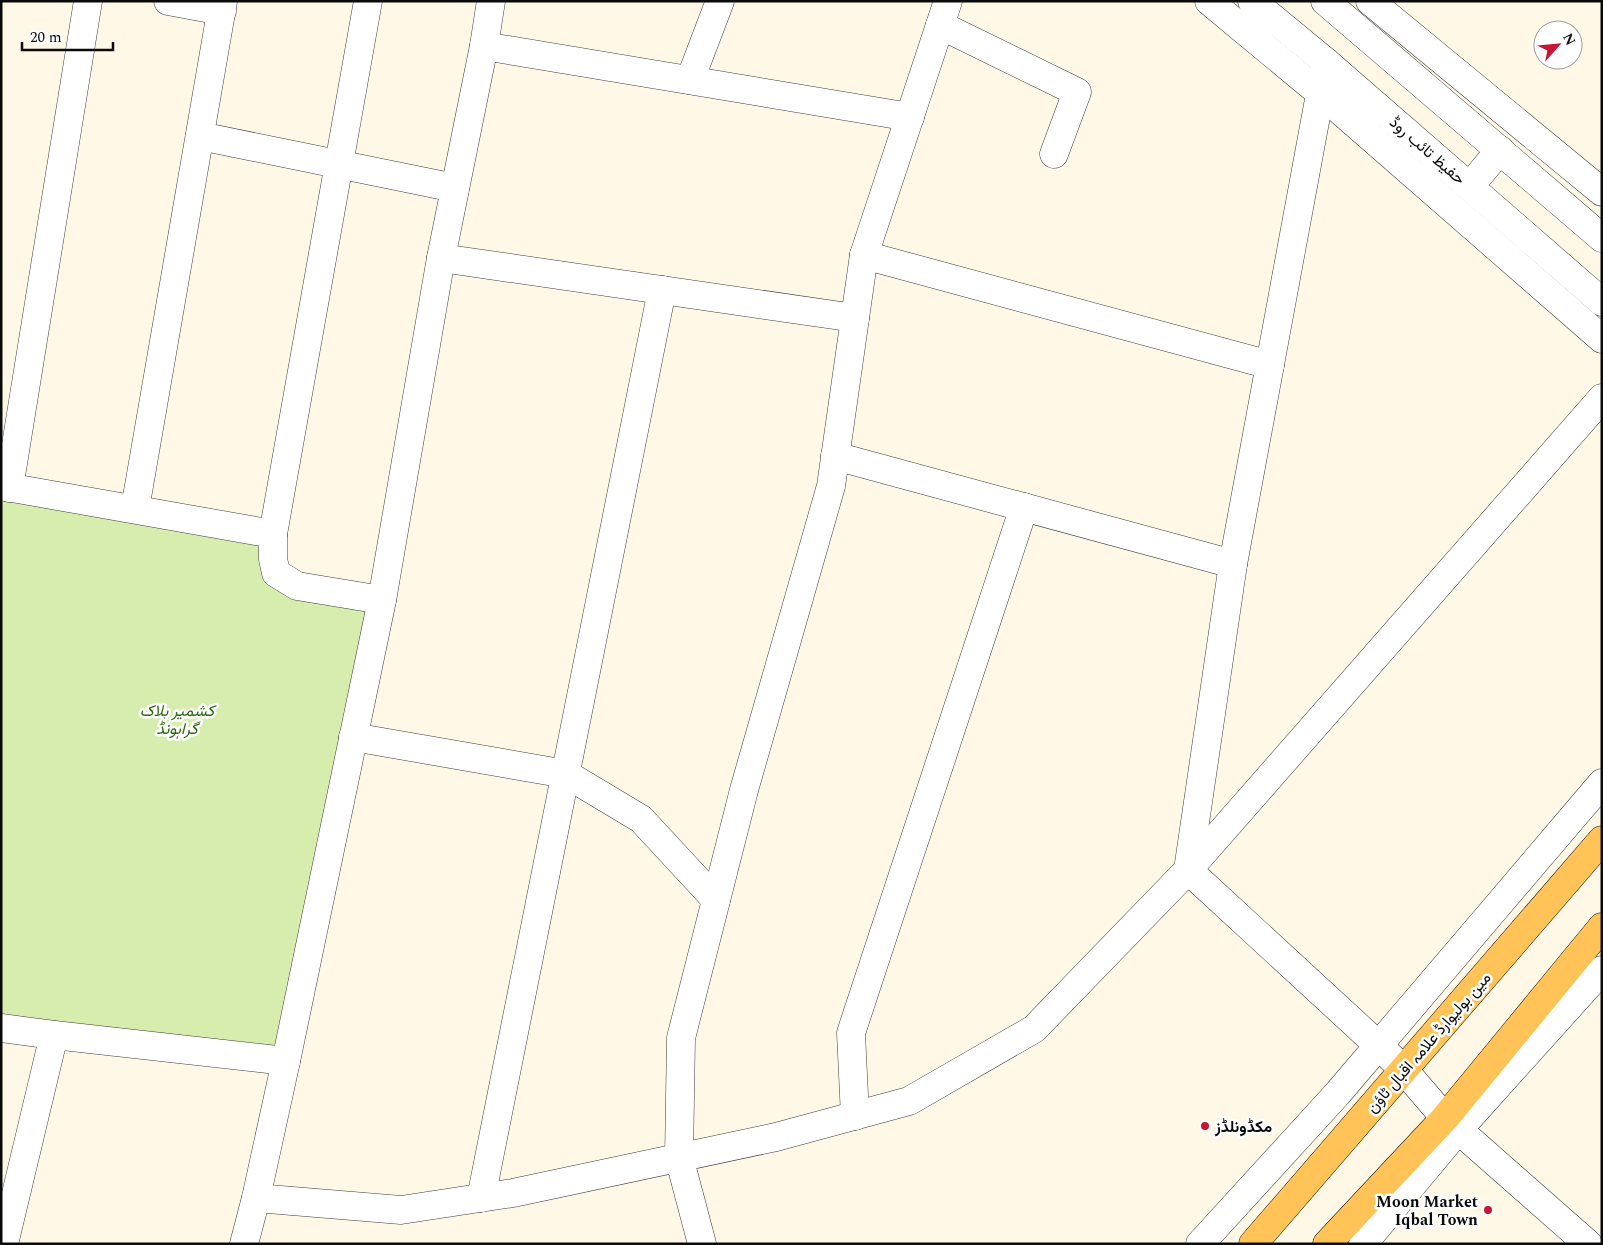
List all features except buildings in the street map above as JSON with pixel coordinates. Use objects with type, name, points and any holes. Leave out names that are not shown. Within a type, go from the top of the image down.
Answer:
[{"type":"main road","name":"مین بولیوارڈ علامہ اقبال ٹاؤن","points":[[1253,1244],[1602,840]]},
{"type":"main road","points":[[1327,1244],[1451,1124],[1602,927]]},
{"type":"street","points":[[88,1],[5,487],[273,534]]},
{"type":"street","points":[[135,510],[222,6],[168,1]]},
{"type":"street","points":[[368,1],[273,534],[273,560],[276,573],[296,586],[382,600]]},
{"type":"street","points":[[244,1244],[286,1061],[382,600],[442,258],[484,46],[491,1]]},
{"type":"street","points":[[690,80],[720,1]]},
{"type":"street","points":[[1210,1],[1320,93],[1602,339]]},
{"type":"street","name":"حفیظ تائب روڈ","points":[[1252,1],[1326,62],[1602,302]]},
{"type":"street","points":[[1325,1],[1602,238]]},
{"type":"street","points":[[1370,1],[1602,192]]},
{"type":"street","points":[[702,1244],[680,1157],[681,1038],[744,790],[831,486],[864,255],[944,13],[1077,92],[1054,154]]},
{"type":"street","points":[[484,46],[910,117]]},
{"type":"street","points":[[1188,870],[1233,564],[1326,62]]},
{"type":"street","points":[[200,136],[456,188]]},
{"type":"street","points":[[1470,186],[1500,150]]},
{"type":"street","points":[[864,255],[1270,365]]},
{"type":"street","points":[[442,258],[855,318]]},
{"type":"street","points":[[481,1198],[662,290]]},
{"type":"street","points":[[256,1198],[401,1210],[513,1193],[776,1137],[909,1101],[1034,1029],[1188,870],[1602,398]]},
{"type":"street","points":[[835,456],[1233,564]]},
{"type":"street","points":[[855,1116],[851,1034],[1024,507]]},
{"type":"street","points":[[353,736],[566,774],[641,818],[716,900]]},
{"type":"street","points":[[1200,1244],[1338,1093],[1602,783]]},
{"type":"street","points":[[1188,870],[1378,1044],[1404,1070],[1451,1124],[1588,1244]]},
{"type":"street","points":[[1363,1244],[1451,1124],[1602,970]]},
{"type":"street","points":[[1,1028],[286,1061]]},
{"type":"street","points":[[4,1244],[54,1035]]},
{"type":"green space","name":"کشمیر بلاک ﮔﺮﺍﮨﻮﻧﮉ","points":[[1,486],[273,534],[276,573],[382,600],[286,1061],[1,1028]]},
{"type":"place","name":"مکڈونلڈز","points":[[1205,1126]]},
{"type":"place","name":"Moon Market Iqbal Town","points":[[1488,1210]]}]
